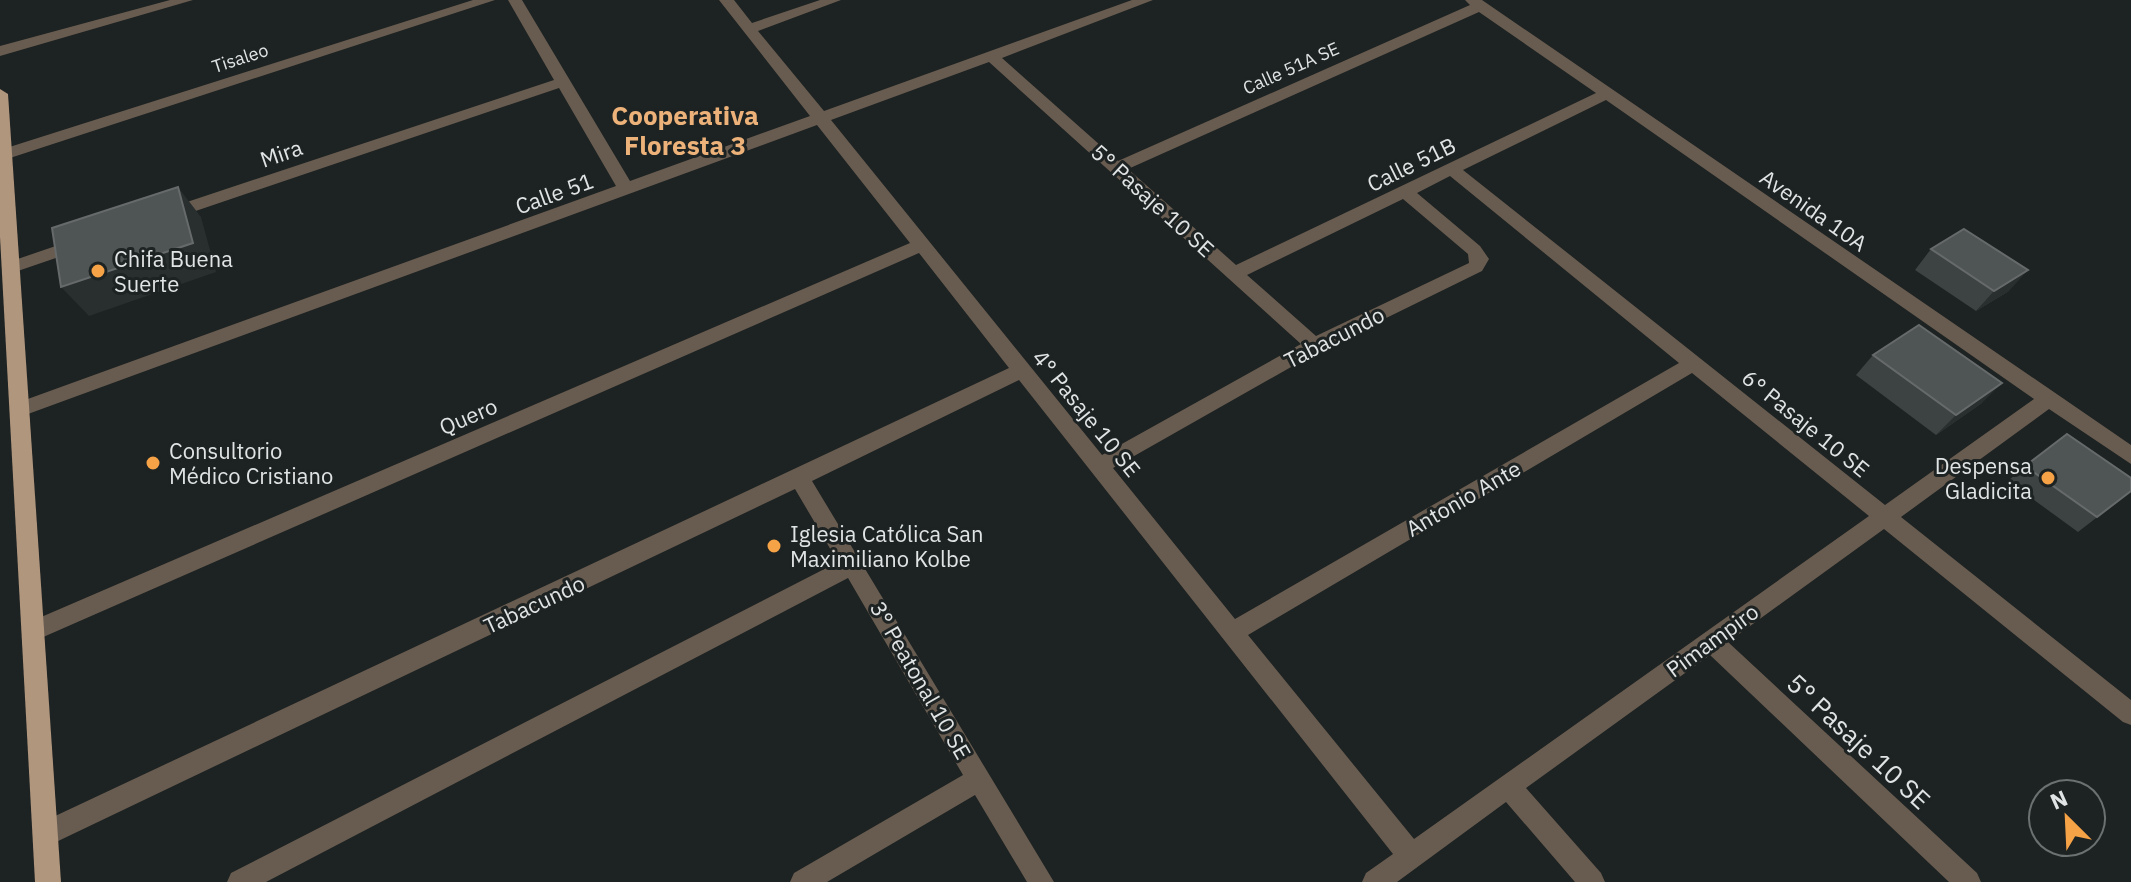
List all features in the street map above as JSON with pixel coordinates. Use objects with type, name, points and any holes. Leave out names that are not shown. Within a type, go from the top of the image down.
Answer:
[{"type":"main road","points":[[0,94],[48,882]]},
{"type":"street","points":[[0,51],[186,0]]},
{"type":"street","name":"Tisaleo","points":[[4,154],[488,0]]},
{"type":"street","points":[[515,0],[627,190]]},
{"type":"street","name":"4° Pasaje 10 SE","points":[[726,0],[1411,856]]},
{"type":"street","points":[[749,29],[834,0]]},
{"type":"street","name":"Calle 51","points":[[21,409],[1146,0]]},
{"type":"street","name":"Avenida 10A","points":[[1476,3],[2131,456]]},
{"type":"street","name":"Calle 51A SE","points":[[1118,167],[1476,3]]},
{"type":"street","name":"5° Pasaje 10 SE","points":[[992,57],[1314,345]]},
{"type":"street","name":"Mira","points":[[146,222],[563,82]]},
{"type":"street","name":"Calle 51B","points":[[1235,273],[1607,94]]},
{"type":"street","name":"6° Pasaje 10 SE","points":[[1451,169],[2131,714]]},
{"type":"street","name":"Tabacundo","points":[[1099,466],[1314,345],[1476,267],[1480,259],[1474,250],[1404,191]]},
{"type":"street","points":[[12,267],[102,237]]},
{"type":"street","name":"Quero","points":[[33,631],[921,245]]},
{"type":"street","name":"Antonio Ante","points":[[1232,632],[1694,363]]},
{"type":"street","name":"Tabacundo","points":[[45,834],[1022,370]]},
{"type":"street","name":"Pimampiro","points":[[1375,882],[2049,399]]},
{"type":"street","name":"3° Peatonal 10 SE","points":[[799,478],[1041,882]]},
{"type":"street","points":[[240,882],[853,565]]},
{"type":"street","name":"5° Pasaje 10 SE","points":[[1711,641],[1968,882]]},
{"type":"street","points":[[803,882],[979,779]]},
{"type":"street","points":[[1508,786],[1592,882]]},
{"type":"building","points":[[178,187],[193,243],[61,287],[52,228]]},
{"type":"building","points":[[1964,229],[2028,270],[1994,291],[1931,249]]},
{"type":"building","points":[[1919,325],[2002,383],[1956,415],[1873,355]]},
{"type":"building","points":[[2067,434],[2131,478],[2131,491],[2097,517],[2025,466]]},
{"type":"place","name":"Chifa Buena Suerte","points":[[98,271]]},
{"type":"place","name":"Consultorio Médico Cristiano","points":[[153,463]]},
{"type":"place","name":"Despensa Gladicita","points":[[2048,478]]},
{"type":"place","name":"Iglesia Católica San Maximiliano Kolbe","points":[[774,546]]},
{"type":"district","name":"Cooperativa Floresta 3","points":[[685,130]]}]
